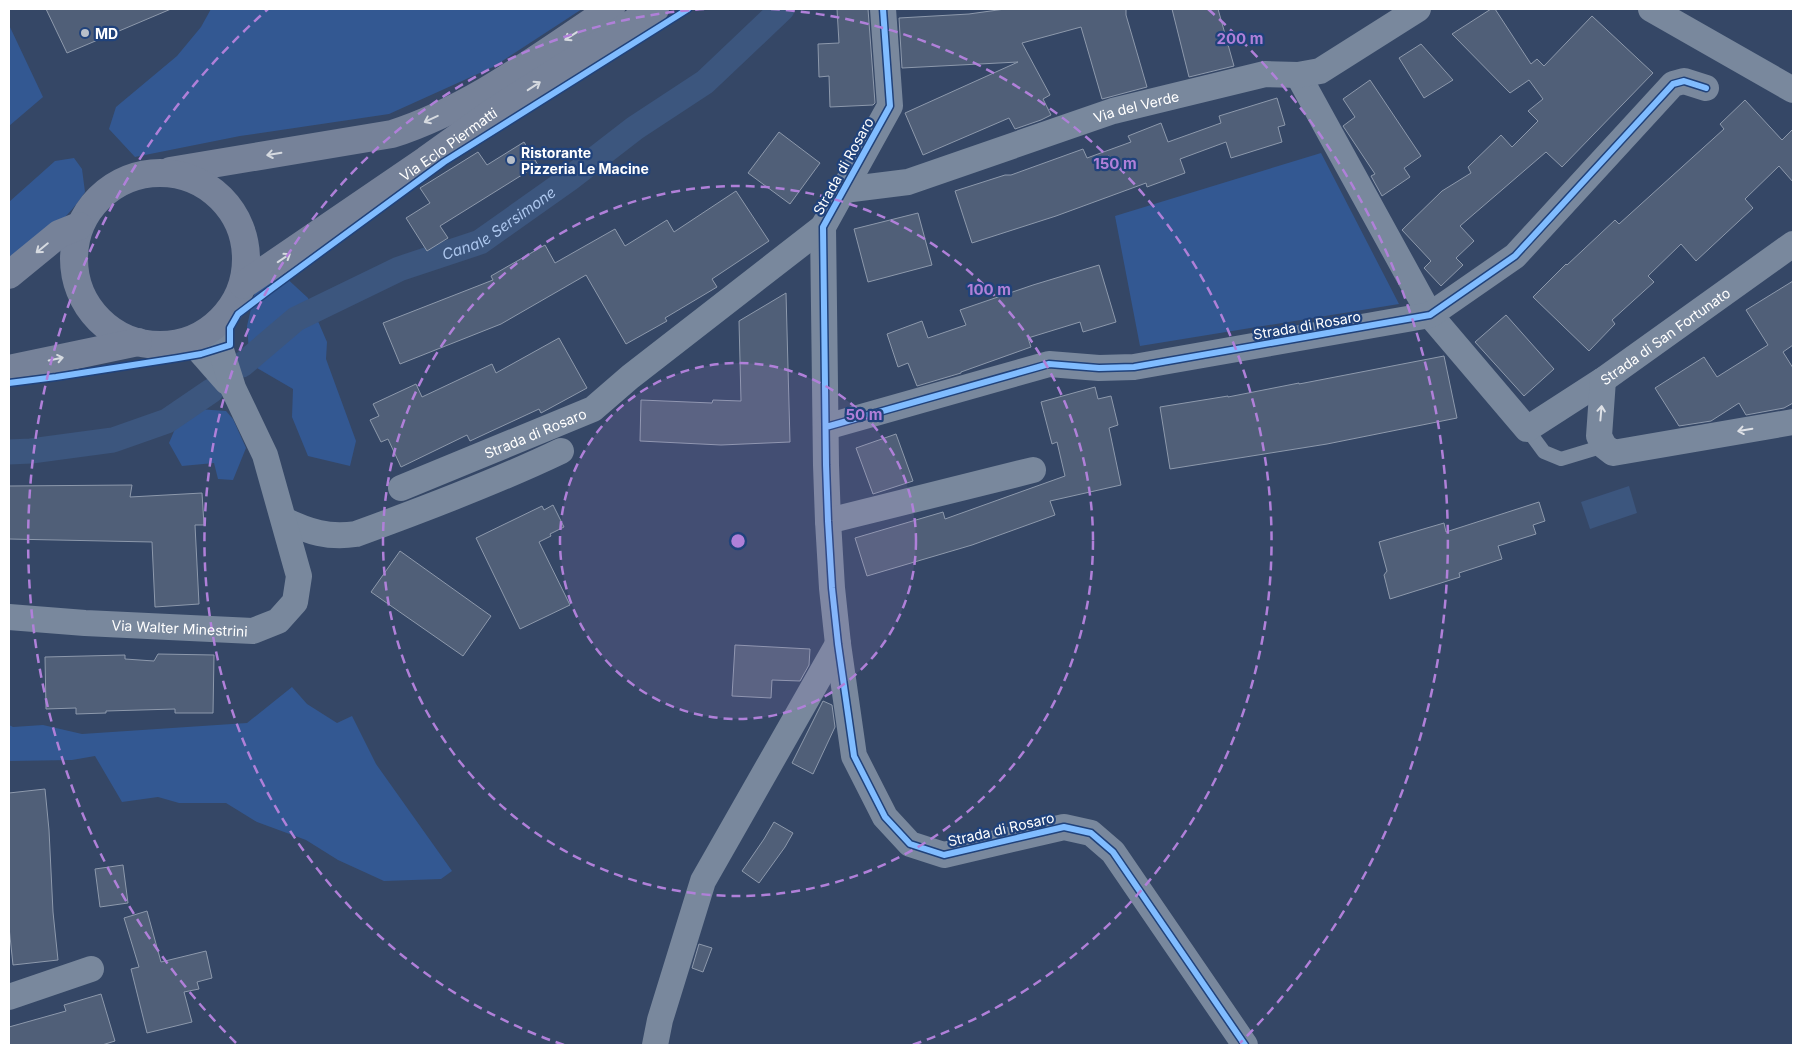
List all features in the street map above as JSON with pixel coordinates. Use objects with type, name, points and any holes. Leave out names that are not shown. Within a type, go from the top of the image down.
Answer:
[{"type":"main road","name":"Via Eclo Piermatti","points":[[162,172],[188,176],[212,189],[231,208],[243,232],[247,258],[243,285],[232,307],[216,325],[190,340],[156,345],[138,342],[111,330],[90,310],[77,284],[73,255],[80,226],[91,207],[108,189],[124,180],[142,174],[392,134],[412,128],[481,95],[611,9]]},
{"type":"main road","name":"Via Eclo Piermatti","points":[[243,285],[493,112],[655,9]]},
{"type":"main road","points":[[9,275],[59,234],[80,226]]},
{"type":"main road","name":"Via Eclo Piermatti","points":[[9,369],[138,342]]},
{"type":"street","name":"Strada di Rosaro","points":[[401,488],[594,409],[630,377],[823,228],[890,106],[883,9]]},
{"type":"street","name":"Via del Verde","points":[[844,190],[908,182],[1113,111],[1265,74],[1298,74],[1320,71],[1418,9]]},
{"type":"street","points":[[1652,9],[1793,90]]},
{"type":"street","points":[[1298,74],[1430,315],[1527,429],[1603,380]]},
{"type":"street","name":"Strada di Rosaro","points":[[826,427],[1049,364],[1099,368],[1134,367],[1430,315],[1515,256],[1673,84],[1684,81],[1706,88]]},
{"type":"street","name":"Strada di Rosaro","points":[[823,228],[828,521],[832,588],[854,756],[885,817],[910,844],[944,855],[1064,827],[1091,832],[1113,852],[1246,1045]]},
{"type":"street","name":"Strada di San Fortunato","points":[[1604,446],[1599,436],[1603,380],[1793,244]]},
{"type":"street","name":"Via Walter Minestrini","points":[[9,617],[85,623],[253,631],[278,621],[295,602],[299,576],[284,520],[265,455],[233,388],[220,348],[216,325]]},
{"type":"street","name":"Via Walter Minestrini","points":[[190,340],[233,388]]},
{"type":"street","points":[[1604,446],[1613,453],[1793,422]]},
{"type":"street","points":[[284,520],[322,535],[342,536],[356,534],[447,501],[561,451]]},
{"type":"street","points":[[828,521],[1033,470]]},
{"type":"street","points":[[655,1045],[660,1020],[703,881],[838,644]]},
{"type":"street","points":[[9,997],[91,969]]},
{"type":"lane","points":[[1527,429],[1544,452],[1561,459],[1604,446]]},
{"type":"shaded area","points":[[211,9],[582,9],[493,67],[389,114],[240,136],[135,157],[109,129],[116,107],[177,56],[201,27]]},
{"type":"shaded area","points":[[9,25],[43,97],[9,126]]},
{"type":"shaded area","points":[[1321,153],[1399,304],[1140,346],[1115,216]]},
{"type":"shaded area","points":[[74,158],[82,169],[85,192],[78,203],[60,222],[9,264],[9,202],[55,161]]},
{"type":"shaded area","points":[[282,274],[308,298],[327,342],[326,359],[356,441],[350,466],[308,456],[292,417],[293,389],[250,364],[247,326],[256,287]]},
{"type":"shaded area","points":[[184,408],[226,411],[233,419],[246,448],[233,480],[218,479],[214,463],[182,466],[169,443]]},
{"type":"shaded area","points":[[1629,486],[1637,513],[1590,529],[1581,502]]},
{"type":"shaded area","points":[[292,687],[307,704],[337,723],[352,716],[376,764],[452,871],[441,879],[384,881],[338,860],[306,840],[257,822],[226,803],[179,803],[158,797],[122,802],[95,756],[72,760],[9,761],[9,725],[13,727],[43,725],[82,734],[247,723]]},
{"type":"building","name":"MD","points":[[46,9],[171,9],[67,53]]},
{"type":"building","points":[[837,9],[868,9],[875,103],[873,105],[830,107],[829,76],[819,77],[818,44],[839,43]]},
{"type":"building","points":[[1005,9],[1126,9],[1126,15],[1147,87],[1102,99],[1081,27],[1022,43],[1050,95],[1043,99],[1051,115],[1015,129],[1009,118],[923,155],[905,113],[1018,62],[902,68],[899,18],[969,14]]},
{"type":"building","points":[[1172,9],[1218,9],[1234,66],[1189,77]]},
{"type":"building","points":[[1491,9],[1495,9],[1531,64],[1537,59],[1544,66],[1592,16],[1653,73],[1562,167],[1546,152],[1460,226],[1474,241],[1456,258],[1463,265],[1441,286],[1424,268],[1431,261],[1402,230],[1442,191],[1471,173],[1468,167],[1501,135],[1512,147],[1538,121],[1528,111],[1543,99],[1529,80],[1510,93],[1452,34]]},
{"type":"building","points":[[1421,44],[1453,80],[1424,98],[1399,58]]},
{"type":"building","points":[[1370,80],[1421,156],[1404,168],[1410,177],[1382,196],[1371,176],[1375,174],[1343,126],[1355,117],[1343,99]]},
{"type":"building","points":[[1277,98],[1285,125],[1278,127],[1282,142],[1231,158],[1226,142],[1180,159],[1185,173],[1147,187],[1146,183],[1056,216],[972,243],[955,191],[1005,175],[1011,175],[1083,149],[1087,158],[1131,142],[1128,136],[1161,123],[1168,142],[1221,123],[1219,116]]},
{"type":"building","points":[[1745,100],[1782,140],[1793,129],[1793,182],[1779,166],[1745,199],[1753,208],[1696,261],[1681,244],[1648,276],[1654,282],[1612,320],[1615,324],[1589,351],[1533,297],[1615,220],[1619,224],[1724,129],[1720,124]]},
{"type":"building","points":[[779,132],[820,163],[790,204],[748,173]]},
{"type":"building","points":[[524,142],[538,165],[440,226],[448,238],[427,251],[406,218],[430,203],[420,188],[478,152],[487,165]]},
{"type":"building","points":[[736,191],[769,241],[712,279],[717,287],[665,318],[667,321],[626,344],[586,275],[501,324],[400,364],[383,323],[493,280],[491,276],[545,245],[555,263],[615,229],[625,246],[667,220],[674,232]]},
{"type":"building","points":[[918,213],[932,265],[868,282],[854,229]]},
{"type":"building","points":[[1099,265],[1116,322],[1083,332],[1080,322],[1028,338],[1031,347],[961,373],[917,386],[908,363],[898,367],[887,334],[922,321],[928,338],[966,325],[960,310]]},
{"type":"building","points":[[1793,281],[1793,345],[1783,352],[1793,368],[1793,403],[1784,408],[1746,415],[1739,403],[1711,421],[1679,426],[1655,388],[1704,357],[1717,377],[1768,345],[1746,310]]},
{"type":"building","points":[[786,293],[790,442],[721,445],[640,441],[641,400],[712,403],[713,400],[741,401],[739,321]]},
{"type":"building","points":[[1506,315],[1554,369],[1524,396],[1475,342]]},
{"type":"building","points":[[559,338],[587,388],[541,413],[539,409],[470,441],[467,435],[401,467],[388,439],[381,442],[370,420],[379,416],[373,404],[416,384],[422,397],[492,364],[496,373]]},
{"type":"building","points":[[1444,356],[1457,418],[1327,444],[1170,469],[1160,407],[1228,397]]},
{"type":"building","points":[[1095,387],[1098,399],[1111,396],[1118,425],[1109,428],[1121,485],[1050,501],[1055,515],[972,545],[867,576],[855,538],[943,512],[945,519],[1065,476],[1057,442],[1052,444],[1041,402]]},
{"type":"building","points":[[896,434],[913,481],[873,494],[856,448]]},
{"type":"building","points":[[132,485],[130,497],[202,493],[204,525],[195,525],[199,604],[155,607],[152,542],[9,539],[9,486]]},
{"type":"building","points":[[1539,502],[1545,521],[1533,525],[1536,534],[1498,546],[1502,559],[1459,573],[1460,577],[1390,599],[1384,575],[1387,571],[1379,542],[1444,523],[1446,532]]},
{"type":"building","points":[[553,505],[564,527],[539,542],[570,605],[520,629],[476,538],[542,506],[544,510]]},
{"type":"building","points":[[400,551],[491,616],[463,656],[371,592]]},
{"type":"building","points":[[735,645],[810,649],[809,665],[800,681],[772,680],[771,698],[732,696]]},
{"type":"building","points":[[158,654],[214,655],[213,713],[175,713],[175,709],[76,714],[76,708],[46,709],[45,657],[125,655],[125,659],[154,661]]},
{"type":"building","points":[[823,701],[832,705],[835,727],[813,774],[792,763]]},
{"type":"building","points":[[45,789],[58,960],[13,965],[9,927],[9,793]]},
{"type":"building","points":[[774,822],[793,833],[759,883],[742,871]]},
{"type":"building","points":[[123,865],[128,903],[100,907],[95,869]]},
{"type":"building","points":[[147,911],[161,962],[206,951],[212,978],[197,982],[199,989],[184,992],[192,1022],[147,1033],[131,969],[139,967],[124,918]]},
{"type":"building","points":[[699,944],[712,948],[703,972],[692,968]]},
{"type":"building","points":[[101,994],[115,1041],[102,1045],[9,1045],[9,1027],[66,1011],[64,1005]]},
{"type":"waterway","name":"Canale Sersimone","points":[[242,365],[296,319],[399,269],[480,242],[569,179],[635,128],[705,82],[782,9]]},
{"type":"waterway","points":[[9,452],[31,451],[113,440],[167,421],[211,391]]},
{"type":"cycle path","points":[[9,383],[178,358],[201,354],[230,345],[230,328],[238,314],[444,162],[688,9]]},
{"type":"cycle path","points":[[883,9],[890,106],[823,227],[828,521],[838,644],[854,756],[885,817],[910,844],[944,855],[1064,827],[1091,833],[1113,852],[1245,1045]]},
{"type":"cycle path","points":[[826,427],[1049,364],[1099,368],[1134,367],[1430,315],[1515,256],[1673,84],[1684,81],[1706,88]]},
{"type":"place","name":"MD","points":[[85,33]]},
{"type":"place","name":"Ristorante Pizzeria Le Macine","points":[[511,160]]}]
